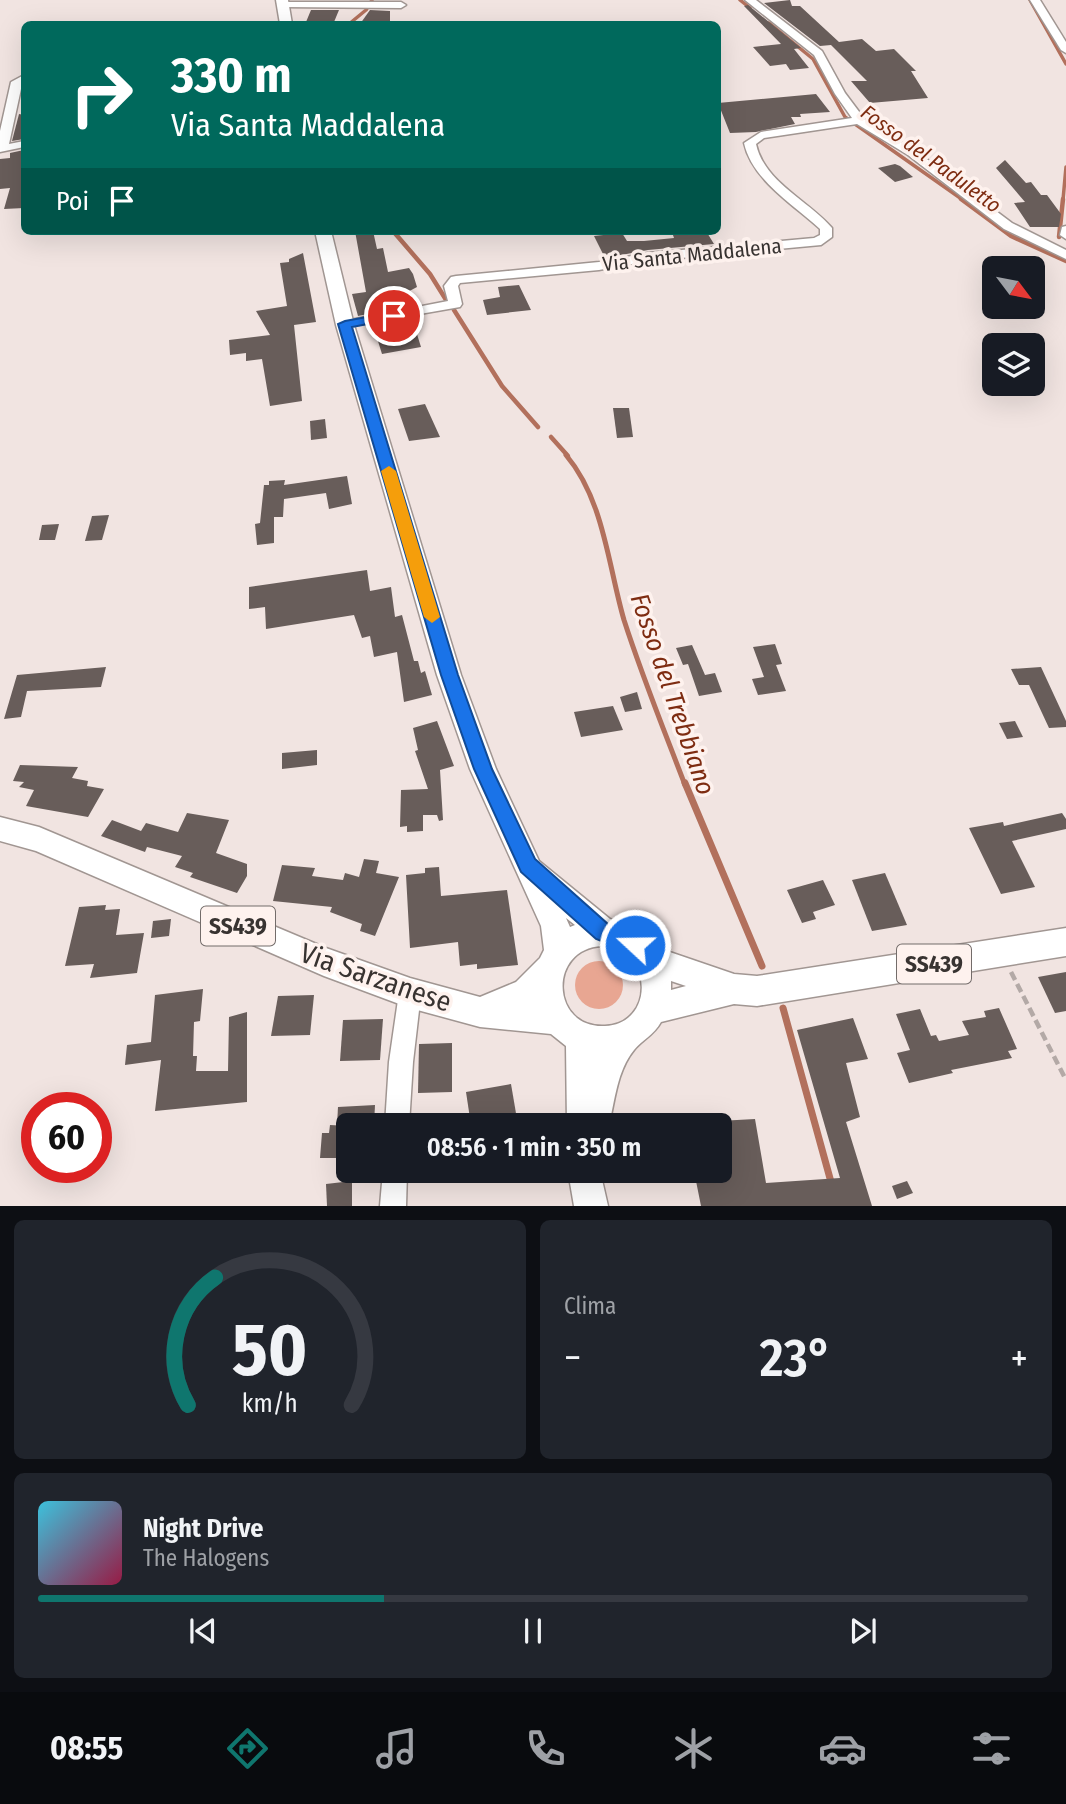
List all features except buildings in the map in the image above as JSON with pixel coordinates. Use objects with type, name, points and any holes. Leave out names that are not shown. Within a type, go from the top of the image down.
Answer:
[{"type":"main road","points":[[282,2],[285,21]]},
{"type":"main road","points":[[324,235],[345,324],[449,675],[483,769],[555,925],[555,960],[548,995],[570,1029],[584,1079],[581,1113]]},
{"type":"main road","name":"Via Sarzanese","points":[[0,829],[39,839],[312,957],[410,993],[480,1012]]},
{"type":"main road","points":[[528,865],[603,932]]},
{"type":"main road","points":[[480,1012],[526,992],[579,937],[603,932]]},
{"type":"main road","name":"SS439","points":[[603,932],[628,940],[648,958],[734,989],[757,991],[802,986],[1066,942]]},
{"type":"main road","points":[[596,1113],[606,1069],[623,1039],[641,1027],[654,1009],[657,982],[648,958]]},
{"type":"main road","name":"SS439","points":[[654,1009],[734,989]]},
{"type":"main road","name":"SS439","points":[[480,1012],[570,1029],[602,1042],[623,1039]]},
{"type":"main road","points":[[587,1183],[593,1206]]},
{"type":"main road","points":[[593,1206],[594,1183]]},
{"type":"street","points":[[750,0],[818,53],[854,122],[912,153],[1009,226],[1066,254]]},
{"type":"street","points":[[1035,0],[1066,50]]},
{"type":"street","points":[[282,2],[401,5]]},
{"type":"street","points":[[21,80],[16,82],[1,148],[21,145]]},
{"type":"street","name":"Via Santa Maddalena","points":[[345,324],[450,305],[451,286],[456,280],[598,266],[649,257],[817,242],[826,237],[826,228],[784,192],[758,162],[750,149],[750,142],[761,135],[854,122]]},
{"type":"street","points":[[1066,230],[1066,235]]},
{"type":"street","points":[[398,1113],[410,993]]},
{"type":"street","points":[[393,1206],[394,1183]]},
{"type":"path","points":[[1004,953],[1066,1080]]},
{"type":"shaded area","points":[[599,961],[616,968],[623,985],[616,1002],[599,1009],[582,1002],[575,985],[582,968]]},
{"type":"waterway","name":"Fosso del Trebbiano","points":[[353,21],[366,10],[372,0]]},
{"type":"waterway","name":"Fosso del Paduletto","points":[[740,0],[750,8]]},
{"type":"waterway","points":[[1030,0],[1066,64]]},
{"type":"waterway","name":"Fosso del Paduletto","points":[[769,23],[813,59],[845,117],[963,200]]},
{"type":"waterway","points":[[1063,200],[1066,167]]},
{"type":"waterway","name":"Fosso del Paduletto","points":[[961,199],[1011,236],[1066,261]]},
{"type":"waterway","points":[[1059,237],[1063,199]]},
{"type":"waterway","name":"Fosso del Trebbiano","points":[[396,235],[430,274],[448,303]]},
{"type":"waterway","name":"Fosso del Trebbiano","points":[[454,310],[502,386],[538,427]]},
{"type":"waterway","name":"Fosso del Trebbiano","points":[[551,437],[568,456]]},
{"type":"waterway","name":"Fosso del Trebbiano","points":[[566,455],[579,473],[597,512],[624,620],[685,785]]},
{"type":"waterway","name":"Fosso del Trebbiano","points":[[685,783],[762,966]]},
{"type":"waterway","name":"Fosso del Trebbiano","points":[[783,1008],[831,1182]]},
{"type":"slow traffic","points":[[389,471],[432,617]]},
{"type":"route","points":[[394,316],[345,324],[449,675],[483,769],[528,865],[603,932],[620,936],[635,945]]}]
